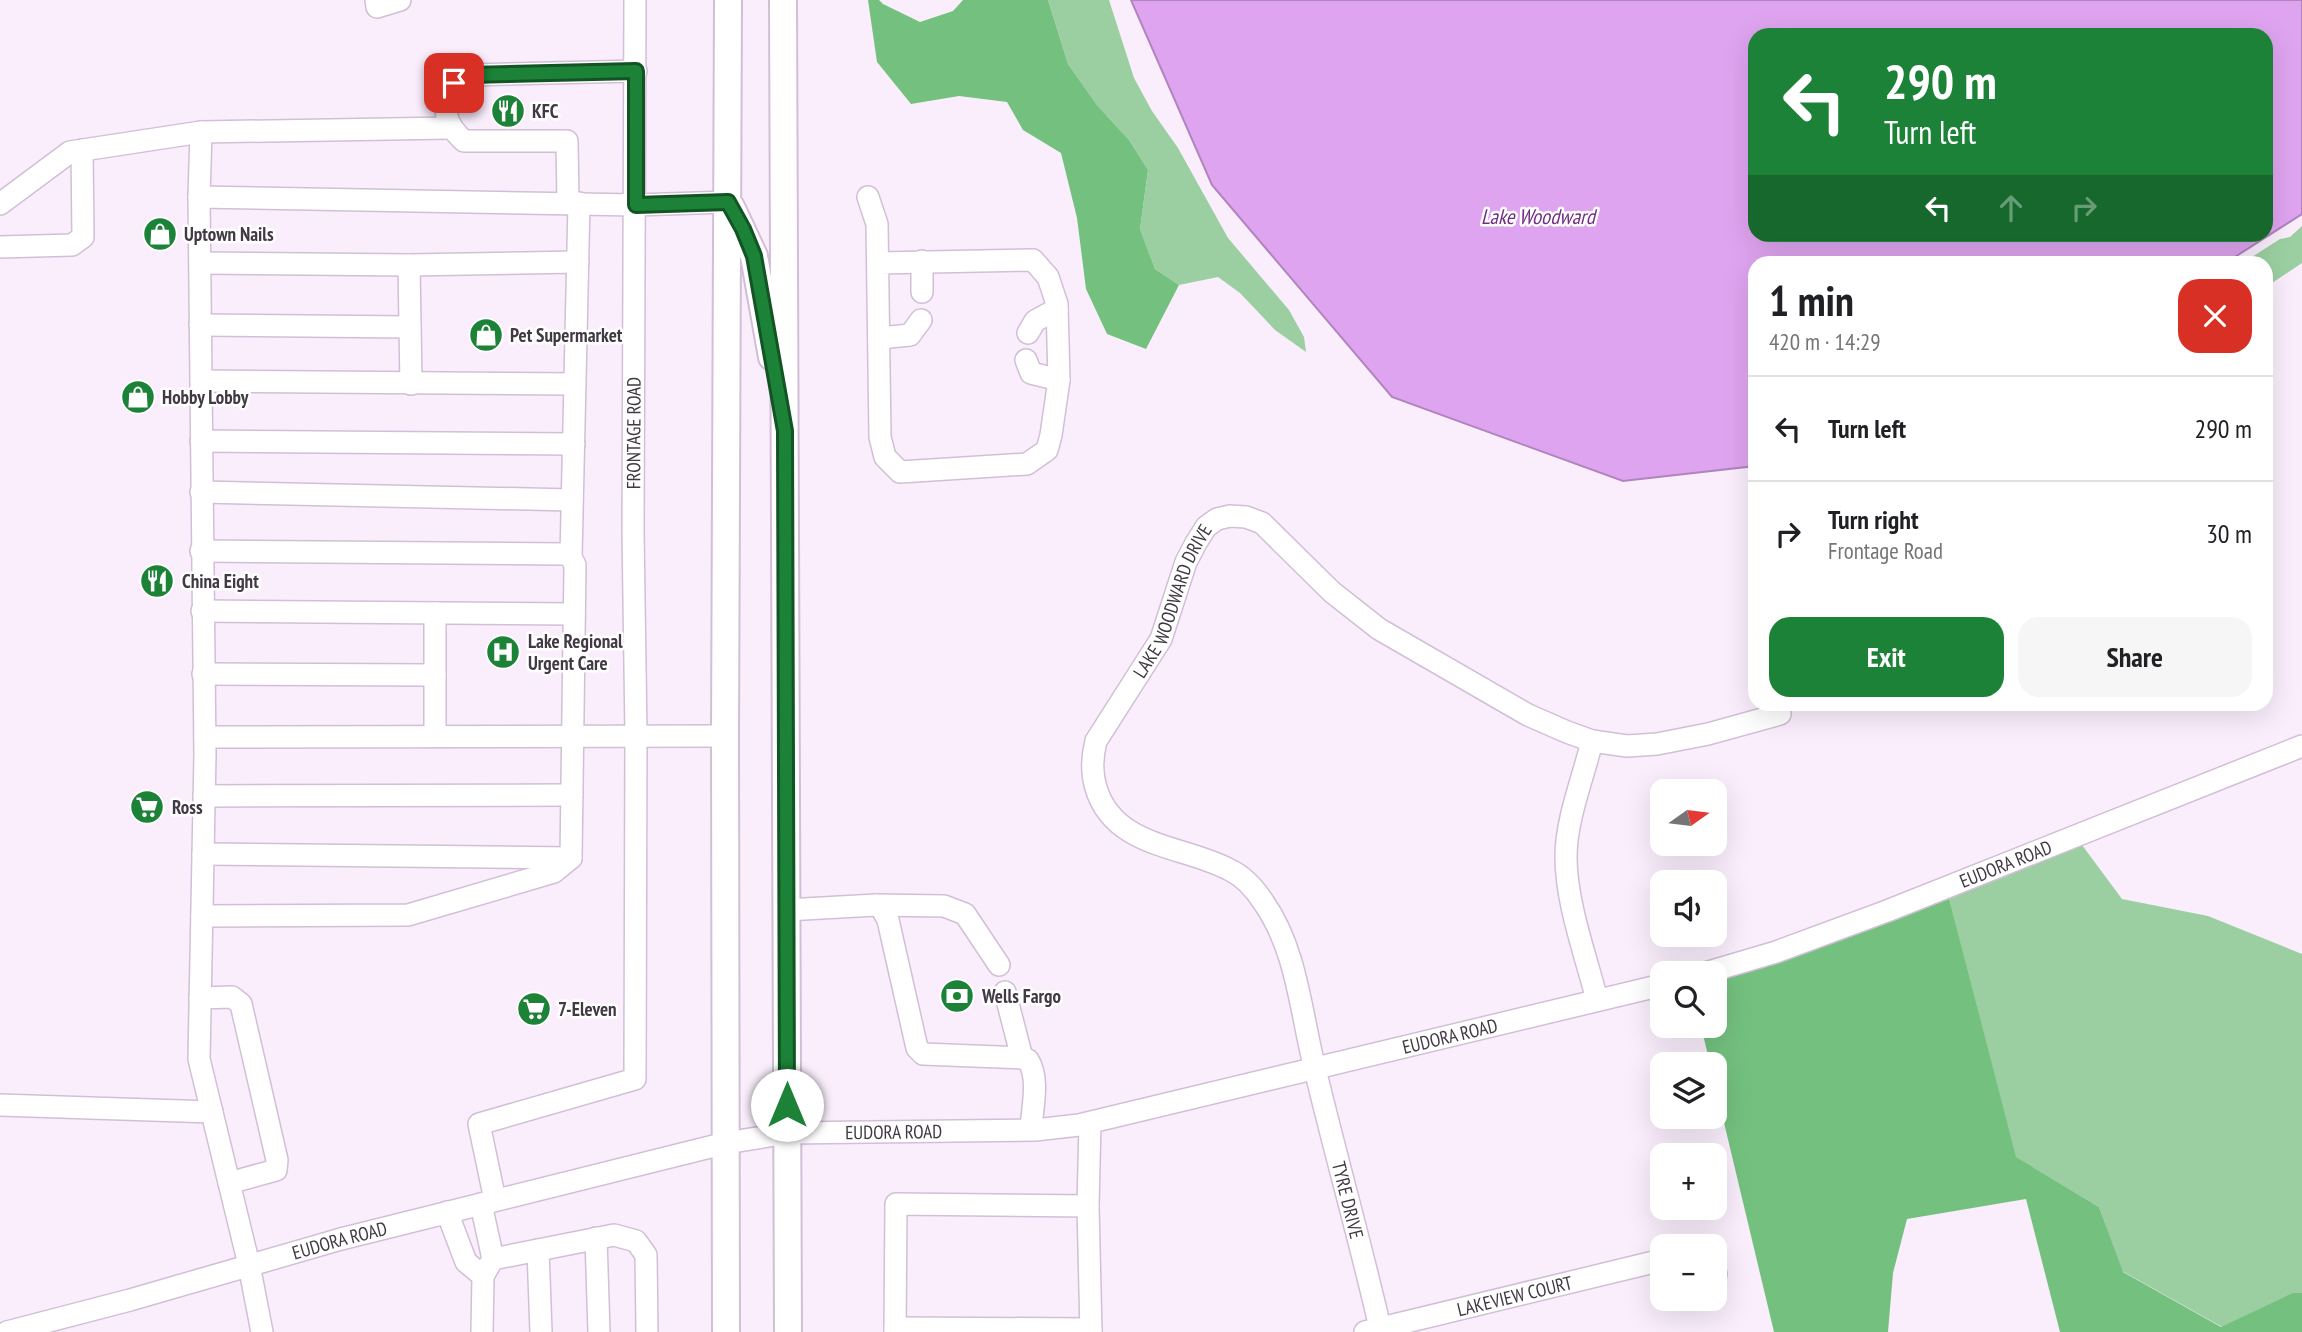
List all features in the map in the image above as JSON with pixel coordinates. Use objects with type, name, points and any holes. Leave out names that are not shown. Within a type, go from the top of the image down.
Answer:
[{"type":"main road","points":[[726,1332],[728,0]]},
{"type":"main road","points":[[783,0],[788,1332]]},
{"type":"main road","points":[[728,202],[754,256],[785,431]]},
{"type":"street","points":[[376,0],[377,7],[400,0]]},
{"type":"street","name":"FRONTAGE ROAD","points":[[488,1202],[479,1124],[635,1079],[635,0]]},
{"type":"street","points":[[202,916],[408,915],[554,872],[571,858],[575,565],[571,557],[578,262],[567,141],[464,141],[450,128],[445,103],[454,83],[470,75],[636,71]]},
{"type":"street","points":[[0,204],[70,152],[201,132],[450,128]]},
{"type":"street","points":[[201,132],[201,551],[205,737],[199,1059],[249,1265],[261,1332]]},
{"type":"street","points":[[0,247],[72,245],[83,237],[82,150]]},
{"type":"street","points":[[199,197],[636,205],[728,202]]},
{"type":"street","points":[[868,197],[877,224],[880,437],[885,457],[900,472],[1027,464],[1047,450],[1059,380],[1057,309],[1048,278],[1033,260],[878,263]]},
{"type":"street","points":[[922,261],[922,292]]},
{"type":"street","points":[[200,263],[409,265],[578,262]]},
{"type":"street","points":[[409,265],[411,384]]},
{"type":"street","points":[[1028,333],[1035,321],[1057,309]]},
{"type":"street","points":[[880,338],[910,335],[921,320]]},
{"type":"street","points":[[200,325],[410,327]]},
{"type":"street","points":[[1026,360],[1031,373],[1059,380]]},
{"type":"street","points":[[201,382],[575,384]]},
{"type":"street","points":[[201,440],[574,444]]},
{"type":"street","points":[[201,492],[572,500]]},
{"type":"street","name":"LAKE WOODWARD DRIVE","points":[[1315,1069],[1285,938],[1258,894],[1245,879],[1231,870],[1149,842],[1127,831],[1106,811],[1094,782],[1092,757],[1096,741],[1161,639],[1186,562],[1206,527],[1217,519],[1230,516],[1246,517],[1262,523],[1332,592],[1379,629],[1528,715],[1592,741],[1627,746],[1657,744],[1708,734],[1780,714]]},
{"type":"street","points":[[201,551],[565,554],[571,557]]},
{"type":"street","points":[[202,611],[574,614]]},
{"type":"street","points":[[435,613],[435,736]]},
{"type":"street","points":[[203,674],[435,675]]},
{"type":"street","points":[[205,737],[725,736]]},
{"type":"street","points":[[1592,741],[1568,832],[1566,857],[1569,889],[1597,1000]]},
{"type":"street","name":"EUDORA ROAD","points":[[1727,966],[1776,952],[1887,911],[2302,746]]},
{"type":"street","points":[[204,796],[572,795]]},
{"type":"street","points":[[203,854],[571,858]]},
{"type":"street","points":[[786,910],[876,905],[944,906],[965,914],[999,965]]},
{"type":"street","points":[[876,905],[882,909],[888,920],[917,1048],[923,1054],[1028,1060],[1034,1070],[1031,1129]]},
{"type":"street","name":"EUDORA ROAD","points":[[7,1332],[341,1239],[726,1143],[787,1133],[1031,1129],[1090,1123],[1650,988]]},
{"type":"street","points":[[1005,992],[1021,1058]]},
{"type":"street","points":[[200,998],[232,997],[241,1004],[277,1160],[276,1170],[229,1183]]},
{"type":"street","name":"TYRE DRIVE","points":[[1315,1069],[1376,1331]]},
{"type":"street","points":[[0,1105],[212,1112]]},
{"type":"street","points":[[1088,1206],[896,1204],[895,1330],[1091,1331],[1088,1206],[1090,1123]]},
{"type":"street","points":[[482,1332],[488,1268],[488,1202]]},
{"type":"street","points":[[447,1212],[466,1262],[488,1268],[538,1250],[596,1238],[614,1235],[636,1241],[646,1255],[647,1332]]},
{"type":"street","points":[[596,1238],[599,1332]]},
{"type":"street","points":[[538,1250],[541,1332]]},
{"type":"street","name":"LAKEVIEW COURT","points":[[1376,1331],[1650,1263]]},
{"type":"green space","points":[[868,0],[879,0],[920,22],[953,11],[963,0],[1048,0],[1068,64],[1097,105],[1129,140],[1148,170],[1140,229],[1155,269],[1179,285],[1146,349],[1107,334],[1086,289],[1077,218],[1061,153],[1023,130],[1007,102],[959,96],[911,104],[877,62]]},
{"type":"green space","points":[[1048,0],[1109,0],[1134,78],[1152,111],[1178,148],[1228,238],[1289,310],[1304,337],[1306,352],[1275,330],[1240,293],[1218,277],[1179,285],[1155,269],[1140,229],[1148,170],[1129,140],[1097,105],[1068,64]]},
{"type":"green space","points":[[2302,226],[2302,263],[2273,282],[2273,256],[2253,256],[2280,239],[2290,237]]},
{"type":"green space","points":[[2082,845],[2122,899],[2208,916],[2302,954],[2302,1293],[2292,1293],[2222,1327],[2122,1271],[2099,1207],[2015,1157],[1949,898]]},
{"type":"green space","points":[[1949,898],[2016,1157],[2099,1207],[2123,1272],[2221,1327],[2292,1293],[2302,1293],[2302,1332],[2060,1332],[2026,1199],[1907,1219],[1893,1273],[1888,1332],[1774,1332],[1726,1129],[1727,1052],[1707,1052],[1704,1038],[1727,1038],[1727,977],[1779,962]]},
{"type":"water","name":"Lake Woodward","points":[[1131,0],[2302,0],[2302,214],[2273,233],[2273,28],[1748,28],[1748,242],[2258,242],[2236,256],[1748,256],[1748,467],[1623,481],[1392,397],[1212,185]]},
{"type":"place","name":"KFC","points":[[508,111]]},
{"type":"place","name":"Uptown Nails","points":[[160,234]]},
{"type":"place","name":"Pet Supermarket","points":[[486,335]]},
{"type":"place","name":"Hobby Lobby","points":[[138,397]]},
{"type":"place","name":"China Eight","points":[[157,581]]},
{"type":"place","name":"Lake Regional Urgent Care","points":[[503,652]]},
{"type":"place","name":"Ross","points":[[147,807]]},
{"type":"place","name":"Wells Fargo","points":[[957,996]]},
{"type":"place","name":"7-Eleven","points":[[534,1009]]},
{"type":"route","points":[[454,83],[470,75],[636,71],[636,205],[728,202],[754,256],[785,431],[787,1105]]}]
